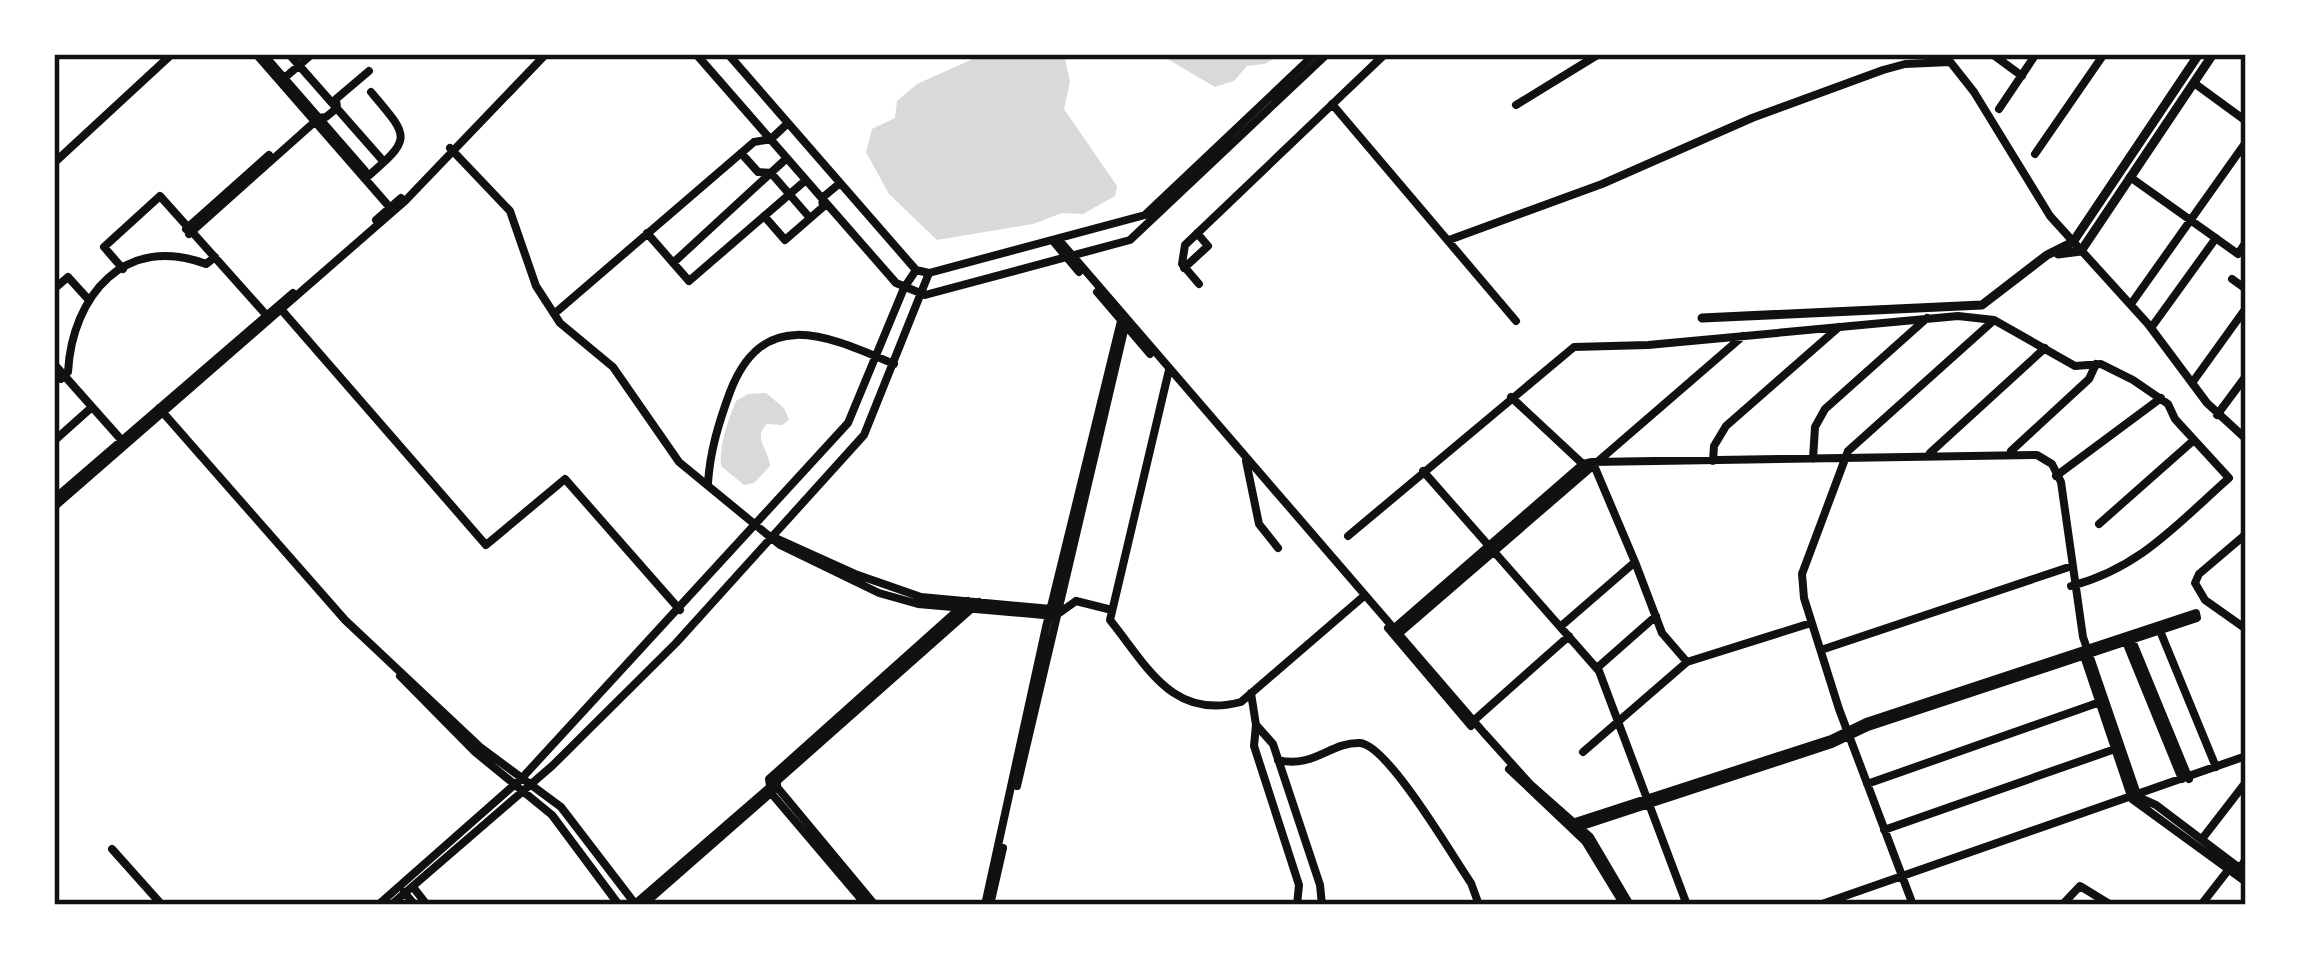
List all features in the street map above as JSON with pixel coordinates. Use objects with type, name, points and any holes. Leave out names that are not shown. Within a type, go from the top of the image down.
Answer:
[{"type":"street","points":[[54,160],[169,54]]},
{"type":"street","points":[[259,54],[394,208]]},
{"type":"street","points":[[289,54],[384,162]]},
{"type":"street","points":[[282,80],[312,54]]},
{"type":"street","points":[[54,503],[394,208],[543,54]]},
{"type":"street","points":[[696,54],[904,288],[922,294],[1130,240],[1327,54]]},
{"type":"street","points":[[728,54],[916,270],[929,273],[1144,215],[1315,54]]},
{"type":"street","points":[[1199,284],[1184,268],[1182,253],[1197,233],[1385,54]]},
{"type":"street","points":[[1516,105],[1599,54]]},
{"type":"street","points":[[1992,54],[2022,76]]},
{"type":"street","points":[[1999,109],[2036,54]]},
{"type":"street","points":[[2035,154],[2104,54]]},
{"type":"street","points":[[2077,246],[2199,54]]},
{"type":"street","points":[[1702,319],[1982,305],[2047,255],[2077,246],[2213,54]]},
{"type":"street","points":[[1449,239],[1654,164],[1752,118],[1841,85],[1905,64],[1947,58],[1996,126],[2050,217],[2131,304],[2218,415],[2246,440]]},
{"type":"street","points":[[337,108],[336,99],[368,71]]},
{"type":"street","points":[[2194,83],[2246,121]]},
{"type":"street","points":[[367,177],[398,149],[402,132],[371,92]]},
{"type":"street","points":[[1332,104],[1516,321]]},
{"type":"street","points":[[188,231],[315,118],[326,117],[337,108]]},
{"type":"street","points":[[554,314],[754,142],[771,139],[788,123]]},
{"type":"street","points":[[2131,304],[2246,142]]},
{"type":"street","points":[[452,149],[510,211],[536,286],[554,314],[573,338],[613,367],[670,453],[799,557],[879,593],[918,604],[1053,613],[1076,601],[1112,610]]},
{"type":"street","points":[[741,153],[758,172],[770,172],[810,218]]},
{"type":"street","points":[[673,263],[787,158]]},
{"type":"street","points":[[2130,177],[2238,254],[2246,242]]},
{"type":"street","points":[[647,233],[689,281],[806,180]]},
{"type":"street","points":[[822,198],[840,183]]},
{"type":"street","points":[[764,216],[785,240],[823,207],[822,198]]},
{"type":"street","points":[[123,269],[104,247],[157,200],[266,319]]},
{"type":"street","points":[[1184,268],[1208,246],[1197,233]]},
{"type":"street","points":[[2151,328],[2216,238]]},
{"type":"street","points":[[1056,241],[1526,788],[1574,826],[1627,905]]},
{"type":"street","points":[[122,444],[58,373],[88,299],[140,261],[171,256],[206,265],[213,259]]},
{"type":"street","points":[[522,785],[848,423],[904,288],[916,270]]},
{"type":"street","points":[[378,905],[406,887],[676,643],[864,435],[929,273]]},
{"type":"street","points":[[54,289],[68,277],[88,299]]},
{"type":"street","points":[[2232,279],[2246,289]]},
{"type":"street","points":[[280,308],[486,545],[566,478],[680,610]]},
{"type":"street","points":[[2192,383],[2246,308]]},
{"type":"street","points":[[1348,536],[1562,354],[1579,346],[1648,345],[1971,315],[1994,320],[2079,367],[2096,363],[2161,398],[2229,478],[2134,561],[2106,576],[2073,585]]},
{"type":"street","points":[[1813,458],[1815,428],[1825,409],[1928,318]]},
{"type":"street","points":[[987,905],[1124,320]]},
{"type":"street","points":[[1913,905],[1848,734],[1802,590],[1802,574],[1845,457],[1994,320]]},
{"type":"street","points":[[1713,460],[1716,442],[1726,426],[1842,325]]},
{"type":"street","points":[[708,483],[711,453],[727,402],[741,366],[758,346],[780,335],[803,334],[894,364]]},
{"type":"street","points":[[1395,632],[1745,335]]},
{"type":"street","points":[[1926,456],[2045,348]]},
{"type":"street","points":[[2007,454],[2090,379],[2096,363]]},
{"type":"street","points":[[1169,372],[1110,620],[1167,691],[1184,702],[1222,707],[1241,702],[1362,597]]},
{"type":"street","points":[[2218,415],[2246,376]]},
{"type":"street","points":[[1510,397],[1591,464],[1662,633],[1688,662]]},
{"type":"street","points":[[2057,476],[2161,398]]},
{"type":"street","points":[[54,438],[89,407]]},
{"type":"street","points":[[159,411],[341,622],[552,815],[619,905]]},
{"type":"street","points":[[2099,524],[2194,440]]},
{"type":"street","points":[[1591,464],[2007,454],[2035,458],[2057,476],[2085,650],[2134,796],[2240,867],[2246,882]]},
{"type":"street","points":[[1246,462],[1259,524],[1278,548]]},
{"type":"street","points":[[1423,471],[1597,668],[1687,905]]},
{"type":"street","points":[[2246,534],[2199,574],[2195,583],[2205,600],[2246,629]]},
{"type":"street","points":[[1560,627],[1635,562]]},
{"type":"street","points":[[1820,650],[2070,566]]},
{"type":"street","points":[[522,785],[561,807],[637,905],[774,787],[970,605]]},
{"type":"street","points":[[1597,668],[1657,615]]},
{"type":"street","points":[[1583,752],[1688,662],[1812,623]]},
{"type":"street","points":[[1574,826],[2159,627],[2216,769]]},
{"type":"street","points":[[1471,722],[1569,636]]},
{"type":"street","points":[[2127,637],[2185,779]]},
{"type":"street","points":[[1251,693],[1254,746],[1300,885],[1299,904]]},
{"type":"street","points":[[1867,784],[2102,701]]},
{"type":"street","points":[[1256,725],[1273,744],[1320,885],[1322,905]]},
{"type":"street","points":[[1278,760],[1304,762],[1354,744],[1372,747],[1389,764],[1471,883],[1479,905]]},
{"type":"street","points":[[1885,830],[2118,748]]},
{"type":"street","points":[[1819,905],[2246,759]]},
{"type":"street","points":[[2199,842],[2246,782]]},
{"type":"street","points":[[774,787],[873,905]]},
{"type":"street","points":[[112,849],[162,905]]},
{"type":"street","points":[[2201,905],[2240,867]]},
{"type":"street","points":[[1832,905],[1903,877]]},
{"type":"street","points":[[2062,905],[2080,886],[2111,905]]},
{"type":"street","points":[[392,905],[406,887]]},
{"type":"street","points":[[406,887],[415,905]]},
{"type":"street","points":[[406,887],[427,905]]},
{"type":"shaded area","points":[[984,54],[1064,54],[1070,82],[1064,109],[1117,186],[1115,196],[1083,214],[1062,213],[1033,224],[937,240],[889,194],[866,152],[872,129],[895,118],[897,101],[917,84]]},
{"type":"shaded area","points":[[1159,54],[1283,54],[1247,66],[1234,81],[1215,87]]},
{"type":"shaded area","points":[[766,393],[784,408],[789,420],[763,429],[761,439],[770,466],[754,483],[744,485],[721,466],[725,433],[736,401],[748,394]]}]
